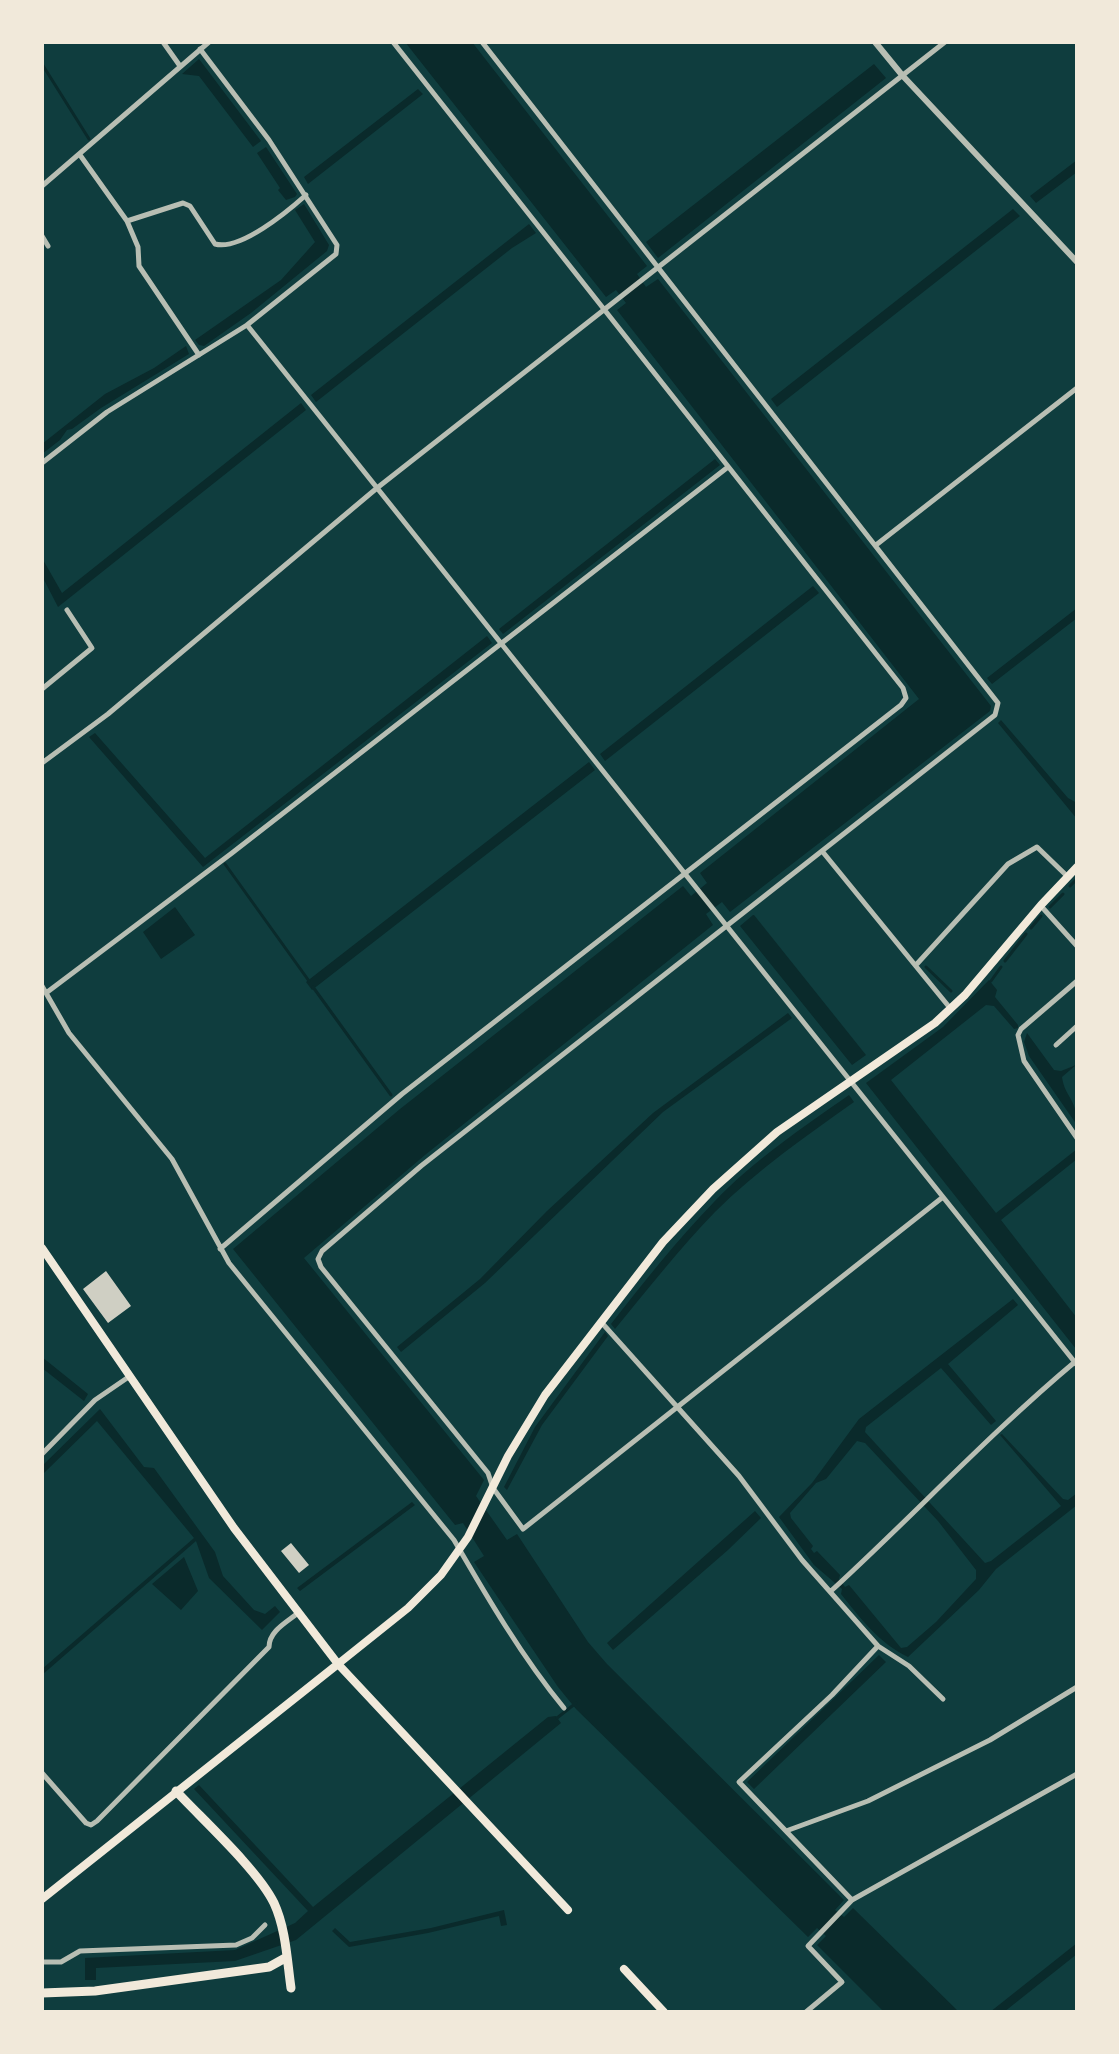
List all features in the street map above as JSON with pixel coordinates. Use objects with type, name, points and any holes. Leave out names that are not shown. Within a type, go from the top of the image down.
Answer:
[{"type":"highway","points":[[176,1791],[264,1887],[280,1917],[291,1988]]},
{"type":"highway","points":[[42,1993],[95,1991],[269,1967],[287,1957]]},
{"type":"main road","points":[[42,1899],[408,1608],[441,1575],[460,1550],[508,1456],[545,1395],[663,1242],[713,1189],[777,1132],[951,1009],[1077,867]]},
{"type":"main road","points":[[42,1248],[234,1528],[338,1664],[568,1910]]},
{"type":"main road","points":[[624,1969],[664,2012]]},
{"type":"street","points":[[163,42],[180,66]]},
{"type":"street","points":[[42,186],[209,42]]},
{"type":"street","points":[[220,1249],[402,1094],[901,705],[906,698],[903,688],[393,42]]},
{"type":"street","points":[[482,42],[998,703],[998,709],[995,715],[421,1166],[322,1251],[318,1259],[321,1267],[488,1473],[493,1488],[523,1529],[943,1197]]},
{"type":"street","points":[[875,42],[902,75],[1077,262]]},
{"type":"street","points":[[42,763],[108,714],[377,488],[945,42]]},
{"type":"street","points":[[42,463],[107,412],[247,325],[336,254],[337,245],[306,195],[200,49]]},
{"type":"street","points":[[80,155],[127,221],[138,247],[139,266],[199,355]]},
{"type":"street","points":[[127,221],[183,203],[190,206],[219,246],[237,241],[274,221],[306,195]]},
{"type":"street","points":[[42,236],[48,246]]},
{"type":"street","points":[[247,325],[1076,1363],[996,1430],[921,1507],[831,1591]]},
{"type":"street","points":[[875,545],[1077,388]]},
{"type":"street","points":[[46,993],[232,853],[728,467]]},
{"type":"street","points":[[42,689],[92,648],[67,610]]},
{"type":"street","points":[[916,965],[1008,864],[1037,847],[1068,877]]},
{"type":"street","points":[[822,851],[951,1009]]},
{"type":"street","points":[[1041,905],[1077,946]]},
{"type":"street","points":[[1077,981],[1021,1029],[1018,1035],[1024,1061],[1077,1138]]},
{"type":"street","points":[[42,986],[69,1033],[172,1159],[229,1263],[460,1550],[466,1564],[564,1708]]},
{"type":"street","points":[[1056,1045],[1077,1026]]},
{"type":"street","points":[[602,1323],[739,1476],[802,1560],[878,1646],[909,1666],[943,1699]]},
{"type":"street","points":[[42,1454],[95,1400],[130,1376]]},
{"type":"street","points":[[42,1773],[91,1825],[269,1647],[269,1639],[274,1633],[298,1613]]},
{"type":"street","points":[[852,1900],[739,1782],[832,1695],[878,1646]]},
{"type":"street","points":[[786,1831],[868,1801],[990,1740],[1077,1687]]},
{"type":"street","points":[[806,2012],[842,1982],[808,1946],[852,1900],[1077,1774]]},
{"type":"street","points":[[42,1962],[61,1962],[80,1951],[236,1945],[252,1938],[265,1925]]},
{"type":"water","points":[[405,42],[472,42],[647,266],[637,274],[646,287],[658,279],[991,706],[990,711],[730,912],[722,902],[706,914],[713,925],[425,1155],[304,1258],[484,1480],[476,1496],[507,1540],[517,1534],[588,1642],[607,1664],[844,1900],[835,1910],[844,1917],[853,1908],[959,2012],[884,2012],[817,1945],[826,1936],[817,1928],[808,1937],[576,1709],[474,1562],[484,1556],[463,1523],[455,1525],[233,1249],[400,1109],[683,886],[691,896],[707,883],[700,873],[919,699],[617,310],[626,303],[616,290],[606,297]]},
{"type":"water","points":[[199,59],[261,141],[253,147],[199,76],[182,74]]},
{"type":"water","points":[[874,64],[886,78],[658,258],[646,242]]},
{"type":"water","points":[[418,89],[423,94],[308,184],[304,177]]},
{"type":"water","points":[[266,147],[297,194],[295,197],[286,200],[278,190],[280,188],[257,153]]},
{"type":"water","points":[[1077,160],[1077,172],[1036,203],[1030,196]]},
{"type":"water","points":[[304,204],[329,245],[327,251],[251,313],[204,346],[199,345],[195,340],[281,280],[315,242],[295,210]]},
{"type":"water","points":[[1013,209],[1020,216],[777,407],[771,399]]},
{"type":"water","points":[[529,224],[536,233],[512,248],[316,402],[311,395]]},
{"type":"water","points":[[186,346],[189,354],[67,430],[42,454],[42,444],[105,394],[154,368]]},
{"type":"water","points":[[301,403],[306,410],[58,607],[42,576],[42,558],[62,593]]},
{"type":"water","points":[[715,459],[720,465],[503,634],[499,629]]},
{"type":"water","points":[[813,586],[819,593],[605,761],[600,754]]},
{"type":"water","points":[[1077,608],[1077,618],[992,684],[987,678]]},
{"type":"water","points":[[487,636],[492,643],[203,867],[89,737],[95,733],[205,858]]},
{"type":"water","points":[[1001,720],[1068,798],[1077,803],[1077,819],[998,723]]},
{"type":"water","points":[[589,762],[595,770],[312,990],[306,982]]},
{"type":"water","points":[[175,907],[195,935],[161,959],[143,932]]},
{"type":"water","points":[[753,915],[866,1055],[852,1065],[740,926]]},
{"type":"water","points":[[989,980],[997,990],[995,997],[1018,1028],[1014,1029],[994,1006],[986,1005],[891,1080],[996,1213],[1077,1149],[1077,1159],[1001,1220],[1077,1318],[1076,1349],[866,1083],[943,1027]]},
{"type":"water","points":[[788,1013],[792,1018],[663,1112],[485,1283],[401,1352],[397,1347],[480,1279],[547,1211],[653,1113]]},
{"type":"water","points":[[1027,1033],[1054,1070],[1061,1071],[1076,1065],[1062,1077],[1075,1109],[1077,1125],[1029,1056],[1024,1042]]},
{"type":"water","points":[[849,1095],[854,1102],[765,1168],[715,1212],[615,1329],[611,1324],[674,1246],[729,1187],[762,1158]]},
{"type":"water","points":[[1013,1299],[1018,1305],[948,1364],[996,1421],[991,1425],[941,1368],[866,1427],[865,1432],[985,1563],[1061,1506],[1000,1435],[1063,1499],[1068,1500],[1077,1493],[1077,1505],[996,1569],[979,1590],[908,1657],[888,1645],[863,1621],[841,1594],[842,1589],[814,1565],[779,1517],[812,1483],[859,1419]],"holes":[[[857,1441],[865,1443],[938,1521],[976,1570],[976,1579],[936,1622],[907,1647],[901,1648],[849,1585],[845,1587],[839,1579],[840,1575],[817,1551],[814,1553],[811,1549],[813,1546],[791,1518],[790,1513],[816,1483],[826,1479]]]},
{"type":"water","points":[[605,1332],[608,1336],[542,1425],[507,1490],[504,1487],[535,1427]]},
{"type":"water","points":[[42,1357],[88,1394],[84,1401],[42,1368]]},
{"type":"water","points":[[100,1409],[144,1467],[154,1468],[215,1552],[223,1576],[254,1610],[265,1614],[275,1606],[280,1612],[262,1630],[209,1578],[196,1541],[42,1675],[42,1669],[194,1538],[97,1421],[42,1475],[42,1466]]},
{"type":"water","points":[[412,1502],[415,1505],[300,1591],[297,1588]]},
{"type":"water","points":[[755,1511],[761,1518],[613,1650],[607,1643]]},
{"type":"water","points":[[184,1557],[198,1591],[181,1610],[152,1584]]},
{"type":"water","points":[[879,1655],[886,1662],[754,1789],[747,1782]]},
{"type":"water","points":[[556,1716],[561,1723],[296,1940],[235,1961],[96,1968],[96,1980],[85,1980],[85,1958],[235,1950],[295,1923],[308,1911],[194,1789],[199,1785],[313,1907],[548,1717]]},
{"type":"water","points":[[504,1910],[507,1925],[501,1926],[499,1916],[349,1947],[332,1931],[335,1928],[350,1942],[431,1928]]},
{"type":"water","points":[[1077,1943],[1077,1954],[1004,2012],[990,2012]]},
{"type":"building","points":[[106,1271],[131,1306],[108,1323],[83,1289]]},
{"type":"building","points":[[291,1543],[309,1565],[299,1573],[281,1551]]},
{"type":"waterway","points":[[42,64],[89,139]]},
{"type":"waterway","points":[[225,864],[309,981]]},
{"type":"waterway","points":[[1070,886],[1077,879]]},
{"type":"waterway","points":[[1050,907],[1063,894]]},
{"type":"waterway","points":[[1031,928],[1041,916]]},
{"type":"waterway","points":[[1005,961],[1026,934]]},
{"type":"waterway","points":[[926,967],[951,991]]},
{"type":"waterway","points":[[991,981],[1001,967]]},
{"type":"waterway","points":[[313,987],[391,1095]]},
{"type":"waterway","points":[[557,1718],[576,1703]]}]
